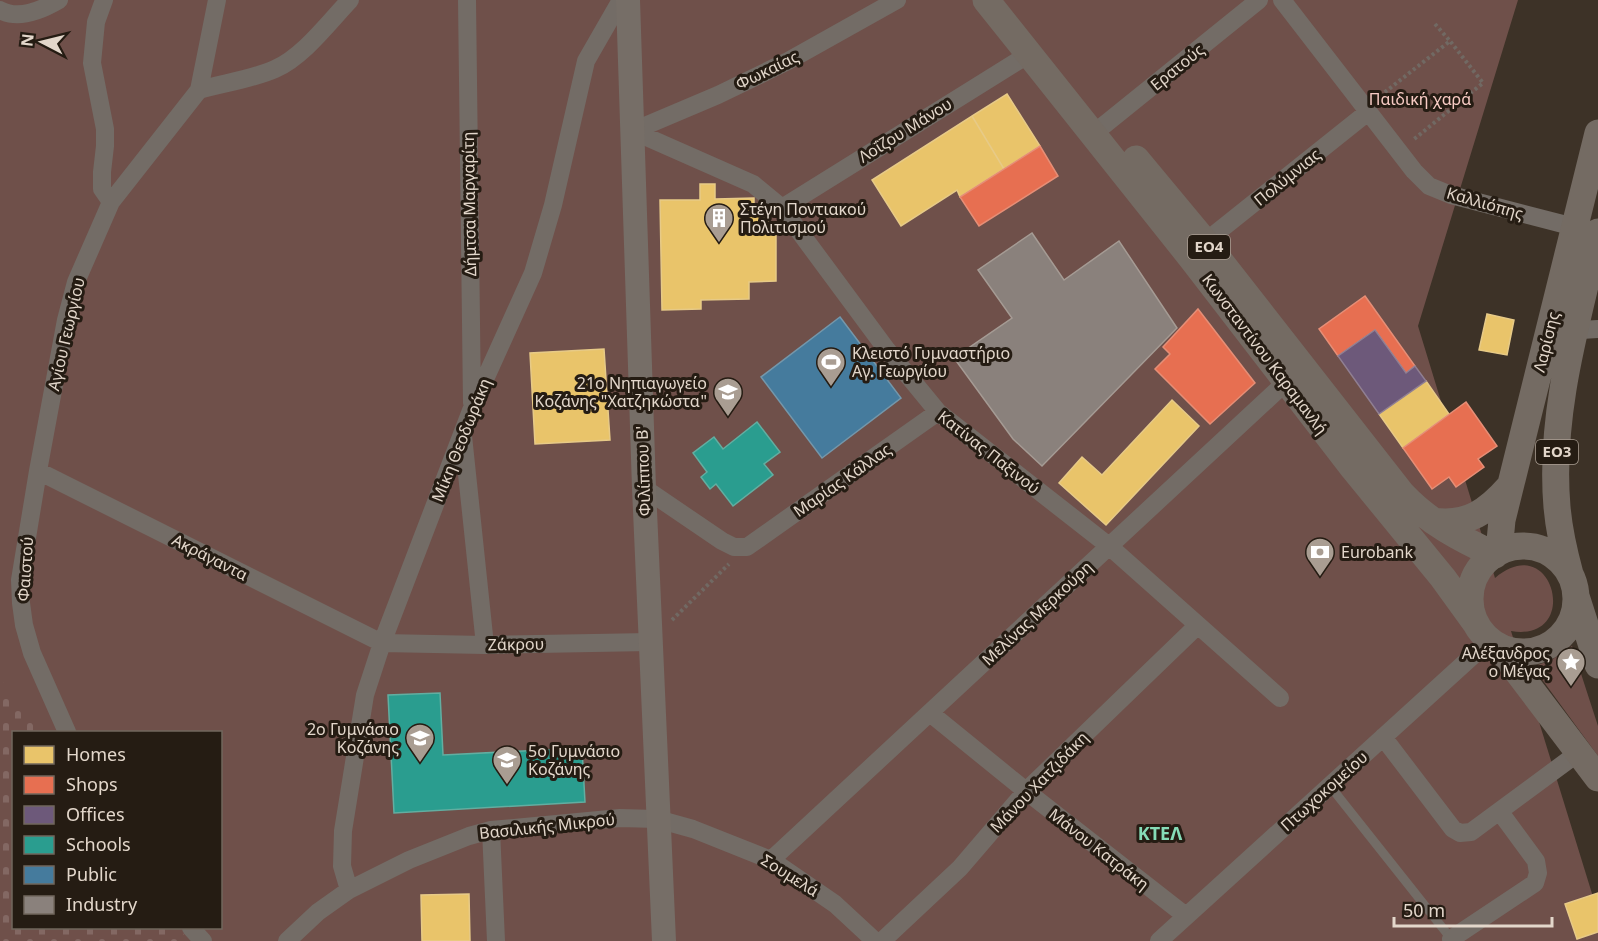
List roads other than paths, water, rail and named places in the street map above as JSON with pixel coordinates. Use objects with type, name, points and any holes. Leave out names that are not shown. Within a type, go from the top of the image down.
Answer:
[{"type":"main road","name":"Φιλίππου Β'","points":[[628,0],[644,488],[664,941]]},
{"type":"main road","name":"Κωνσταντίνου Καραμανλή","points":[[986,0],[1029,54],[1205,242],[1297,377],[1353,468],[1443,578],[1598,778]]},
{"type":"main road","name":"Κωνσταντίνου Καραμανλή","points":[[1005,0],[1193,260],[1297,377],[1423,515],[1497,553]]},
{"type":"main road","name":"Λαρίσης","points":[[1573,584],[1558,523],[1556,475],[1565,373],[1586,330],[1590,231],[1598,133]]},
{"type":"main road","name":"Λαρίσης","points":[[1497,553],[1502,520],[1548,332],[1590,231]]},
{"type":"main road","points":[[1433,521],[1454,523],[1478,514],[1494,503],[1510,486]]},
{"type":"main road","name":"ΕΟ3","points":[[1497,553],[1522,546],[1555,556],[1573,584],[1598,665]]},
{"type":"main road","points":[[1488,637],[1471,603],[1474,581],[1486,562],[1497,553]]},
{"type":"main road","name":"ΕΟ3","points":[[1488,637],[1510,650],[1535,651],[1547,647],[1566,630],[1572,619],[1573,584]]},
{"type":"street","points":[[0,10],[8,14],[42,10],[59,0]]},
{"type":"street","points":[[104,0],[96,22],[92,63],[105,129],[102,189],[111,202]]},
{"type":"street","points":[[217,0],[200,90],[282,65],[300,52],[350,0]]},
{"type":"street","name":"Δήμτσα Μαργαρίτη","points":[[467,0],[472,408]]},
{"type":"street","name":"Μίκη Θεοδωράκη","points":[[349,890],[342,866],[344,831],[365,695],[382,643],[472,408],[533,273],[553,205],[586,61],[621,0]]},
{"type":"street","name":"Φωκαίας","points":[[633,131],[718,95],[788,61],[897,0]]},
{"type":"street","name":"Ερατούς","points":[[1100,129],[1259,0]]},
{"type":"street","name":"Καλλιόπης","points":[[1282,0],[1399,152],[1429,186],[1451,195],[1590,231]]},
{"type":"street","name":"Λοΐζου Μάνου","points":[[782,207],[1029,54]]},
{"type":"street","name":"Αγίου Γεωργίου","points":[[38,471],[66,320],[76,282],[111,202],[200,90]]},
{"type":"street","name":"Πολύμνιας","points":[[1205,242],[1366,110]]},
{"type":"street","name":"Κατίνας Παξινού","points":[[633,131],[753,184],[782,207],[887,350],[938,412],[1109,546],[1280,698]]},
{"type":"street","points":[[1548,332],[1586,330]]},
{"type":"street","name":"Μελίνας Μερκούρη","points":[[771,860],[1109,546],[1297,377]]},
{"type":"street","name":"Μαρίας Κάλλας","points":[[644,488],[722,541],[734,546],[747,547],[938,412]]},
{"type":"street","points":[[463,431],[485,645]]},
{"type":"street","name":"Ακράγαντα","points":[[38,471],[382,643]]},
{"type":"street","name":"Φαιστού","points":[[38,471],[22,562],[21,603],[32,653],[67,731]]},
{"type":"street","name":"Μάνου Χατζιδάκη","points":[[882,941],[960,868],[1026,791],[1198,625]]},
{"type":"street","name":"Πτωχοκομείου","points":[[1159,941],[1330,786],[1488,637]]},
{"type":"street","name":"Ζάκρου","points":[[382,643],[485,645],[650,642]]},
{"type":"street","name":"Μάνου Κατράκη","points":[[930,713],[1186,916]]},
{"type":"street","points":[[1383,737],[1454,829],[1460,833],[1471,832],[1578,753]]},
{"type":"street","points":[[1452,940],[1535,883],[1538,873],[1536,861],[1500,812]]},
{"type":"street","name":"Βασιλικής Μικρού","points":[[287,941],[318,912],[349,890],[409,860],[469,836],[491,830],[620,818],[657,819]]},
{"type":"street","name":"Σουμελά","points":[[657,819],[702,832],[771,860],[835,904],[875,941]]},
{"type":"street","points":[[491,830],[496,941]]},
{"type":"street","points":[[193,929],[203,941]]},
{"type":"lane","points":[[1330,786],[1452,940]]},
{"type":"place","name":"Στέγη Ποντιακού Πολιτισμού","points":[[719,244]]},
{"type":"place","name":"Κλειστό Γυμναστήριο Αγ. Γεωργίου","points":[[831,388]]},
{"type":"place","name":"21ο Νηπιαγωγείο Κοζάνης \"Χατζηκώστα\"","points":[[728,418]]},
{"type":"place","name":"Eurobank","points":[[1320,578]]},
{"type":"place","name":"Αλέξανδρος ο Μέγας","points":[[1571,688]]},
{"type":"place","name":"2o Γυμνάσιο Κοζάνης","points":[[420,764]]},
{"type":"place","name":"5o Γυμνάσιο Κοζάνης","points":[[507,786]]},
{"type":"district","name":"ΚΤΕΛ","points":[[1160,834]]},
{"type":"park label","name":"Παιδική χαρά","points":[[1420,99]]}]
